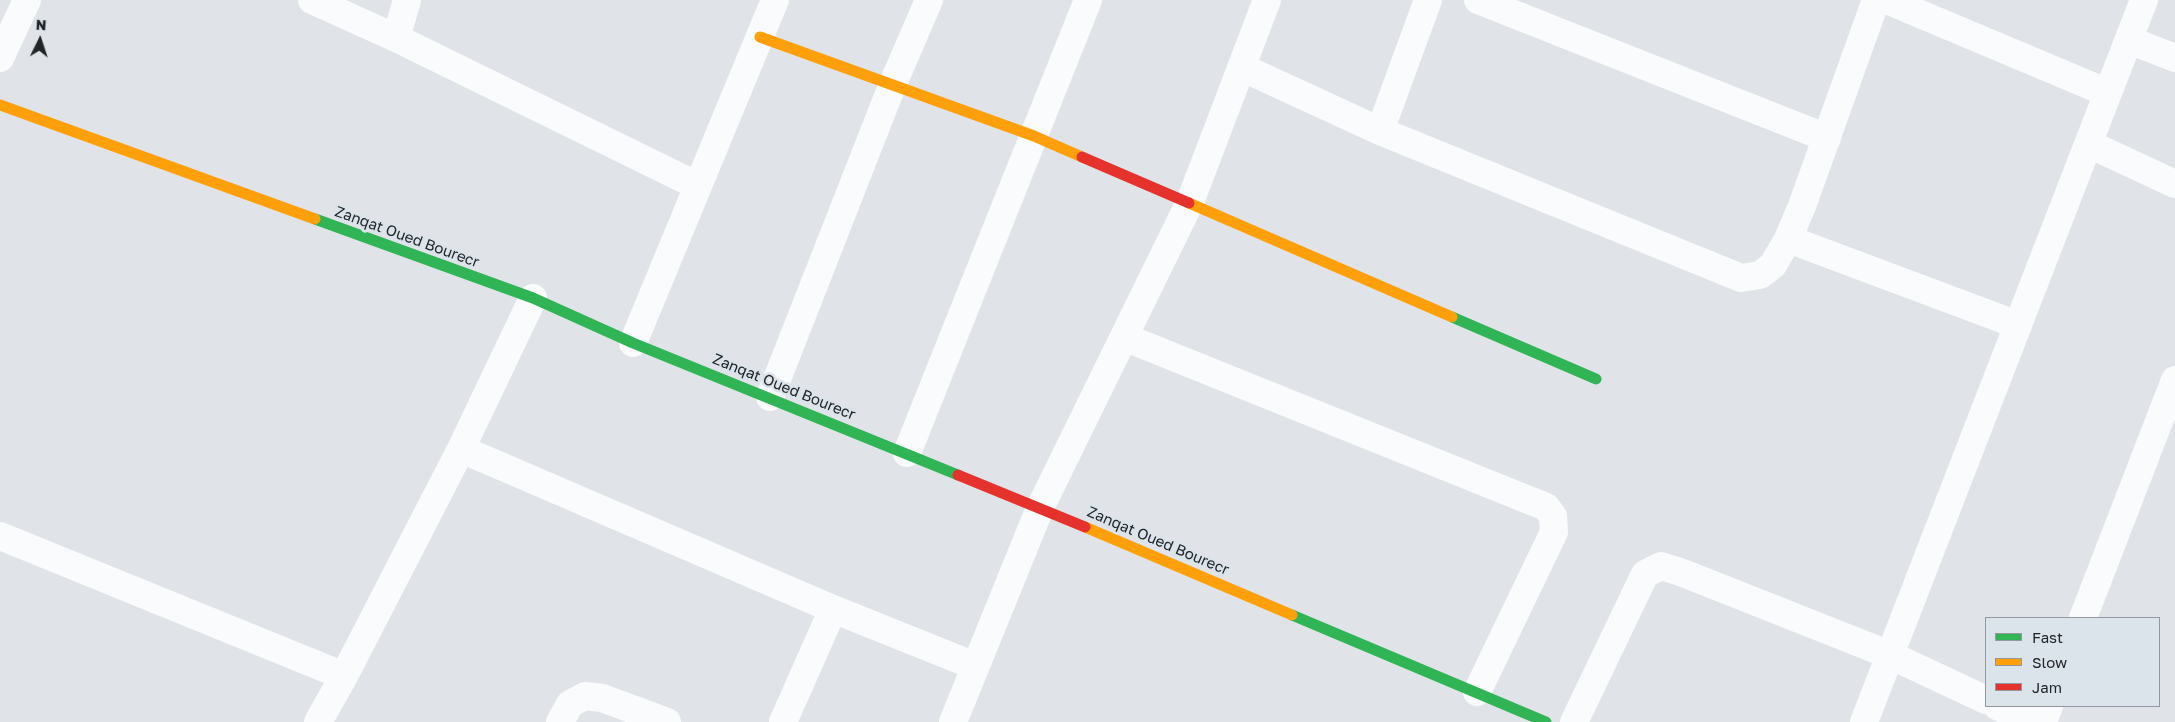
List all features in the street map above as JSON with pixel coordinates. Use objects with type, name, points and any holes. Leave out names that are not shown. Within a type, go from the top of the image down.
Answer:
[{"type":"street","points":[[0,58],[27,0]]},
{"type":"street","points":[[312,0],[396,38],[698,186]]},
{"type":"street","points":[[396,38],[407,0]]},
{"type":"street","points":[[633,343],[775,0]]},
{"type":"street","points":[[770,397],[892,86],[929,0]]},
{"type":"street","points":[[907,452],[1088,0]]},
{"type":"street","points":[[953,722],[1040,508],[1190,202],[1267,0]]},
{"type":"street","points":[[1380,131],[1428,0]]},
{"type":"street","points":[[1478,0],[1826,138]]},
{"type":"street","points":[[1241,67],[1380,131],[1741,278],[1760,274],[1773,265],[1788,239],[1876,0]]},
{"type":"street","points":[[1887,0],[2108,93]]},
{"type":"street","points":[[1864,722],[2144,0]]},
{"type":"street","points":[[760,37],[1034,136],[1596,379]]},
{"type":"street","points":[[2129,40],[2175,58]]},
{"type":"street","name":"Zanqat Oued Bourecr","points":[[0,105],[533,298],[633,343],[907,452],[1546,722]]},
{"type":"street","points":[[2089,144],[2175,184]]},
{"type":"street","points":[[1788,239],[2018,325]]},
{"type":"street","points":[[318,722],[344,676],[461,449],[533,298]]},
{"type":"street","points":[[1124,337],[1546,507],[1553,516],[1554,532],[1477,692]]},
{"type":"street","points":[[2083,617],[2175,380]]},
{"type":"street","points":[[461,449],[833,609],[976,666]]},
{"type":"street","points":[[0,536],[344,676]]},
{"type":"street","points":[[1574,722],[1645,574],[1661,566],[1683,572],[1890,654],[1985,700]]},
{"type":"street","points":[[783,722],[833,609]]},
{"type":"street","points":[[560,722],[570,704],[585,696],[602,698],[667,722]]},
{"type":"street","points":[[1999,707],[2031,722]]},
{"type":"street","points":[[2043,722],[2049,707]]},
{"type":"traffic: fast","points":[[315,219],[533,298],[633,343],[958,475]]},
{"type":"traffic: fast","points":[[1452,317],[1596,379]]},
{"type":"traffic: fast","points":[[1292,615],[1546,722]]},
{"type":"traffic: slow","points":[[760,37],[1034,136],[1082,157]]},
{"type":"traffic: slow","points":[[0,105],[315,219]]},
{"type":"traffic: slow","points":[[1189,203],[1452,317]]},
{"type":"traffic: slow","points":[[1085,527],[1292,615]]},
{"type":"traffic: jam","points":[[1082,157],[1189,203]]},
{"type":"traffic: jam","points":[[958,475],[1085,527]]}]
